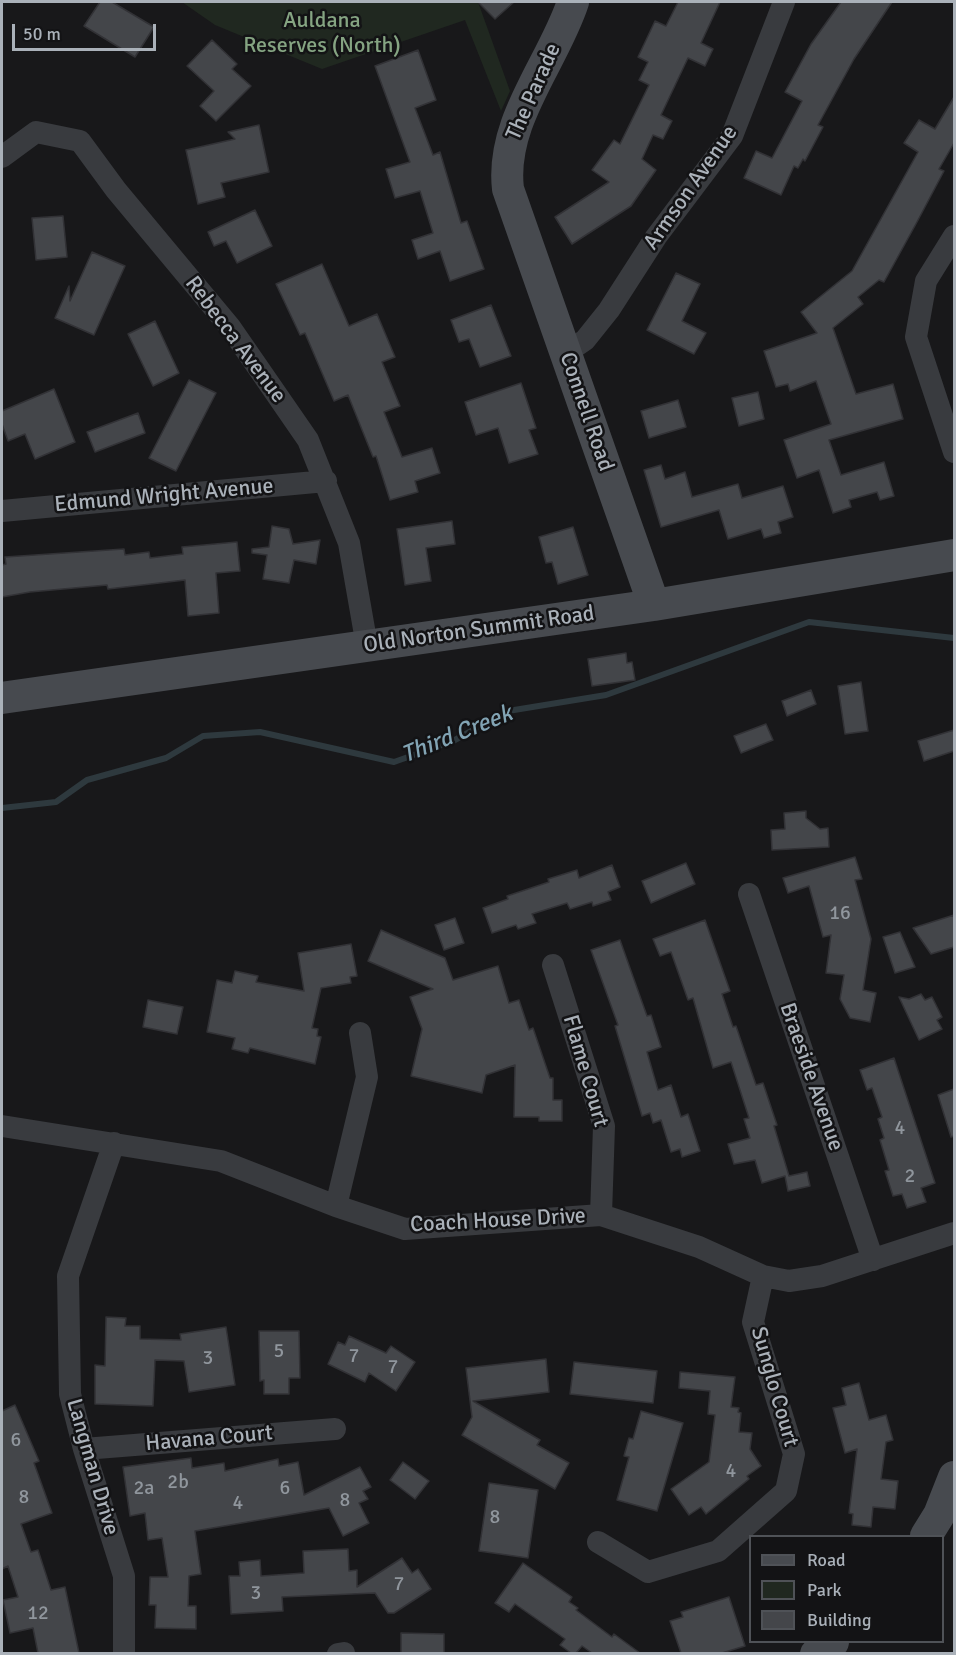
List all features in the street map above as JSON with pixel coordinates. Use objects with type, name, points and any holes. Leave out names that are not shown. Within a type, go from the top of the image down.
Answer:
[{"type":"main road","name":"The Parade","points":[[521,219],[508,189],[508,151],[517,123],[567,22],[573,2]]},
{"type":"main road","name":"Connell Road","points":[[521,219],[654,605]]},
{"type":"main road","name":"Old Norton Summit Road","points":[[2,698],[654,605],[954,555]]},
{"type":"main road","points":[[940,1526],[954,1477]]},
{"type":"main road","points":[[816,1653],[830,1643]]},
{"type":"street","name":"Armson Avenue","points":[[566,353],[585,340],[609,310],[656,237],[732,136],[784,2]]},
{"type":"street","name":"Rebecca Avenue","points":[[2,157],[36,132],[80,141],[116,190],[230,327],[308,440],[326,481],[349,543],[367,646]]},
{"type":"street","points":[[954,236],[926,281],[916,337],[954,452]]},
{"type":"street","name":"Edmund Wright Avenue","points":[[2,511],[326,481]]},
{"type":"street","name":"Braeside Avenue","points":[[749,894],[873,1260]]},
{"type":"street","name":"Flame Court","points":[[553,965],[604,1126],[601,1215]]},
{"type":"street","points":[[336,1206],[367,1077],[360,1033]]},
{"type":"street","name":"Coach House Drive","points":[[2,1126],[221,1161],[336,1206],[405,1229],[601,1215],[699,1247],[763,1276],[789,1281],[822,1276],[954,1233]]},
{"type":"street","name":"Langman Drive","points":[[114,1143],[68,1276],[70,1394],[84,1449],[124,1576],[124,1653]]},
{"type":"street","name":"Sunglo Court","points":[[598,1542],[648,1572],[718,1551],[786,1491],[794,1454],[753,1322],[763,1276]]},
{"type":"street","name":"Havana Court","points":[[84,1449],[335,1429]]},
{"type":"street","points":[[338,1653],[344,1653]]},
{"type":"green space","name":"Auldana Reserves (North)","points":[[182,2],[478,2],[510,91],[501,111],[465,20],[322,69],[215,25]]},
{"type":"building","points":[[100,2],[112,2],[154,27],[135,57],[84,26]]},
{"type":"building","points":[[478,2],[514,2],[495,19]]},
{"type":"building","points":[[678,2],[720,2],[701,43],[713,49],[705,66],[688,58],[661,115],[672,121],[663,139],[653,135],[642,159],[656,170],[631,206],[572,244],[555,217],[609,182],[592,170],[614,140],[620,144],[649,85],[639,80],[648,62],[638,57],[655,21],[666,26]]},
{"type":"building","points":[[841,2],[892,2],[854,59],[818,125],[823,127],[805,161],[803,159],[798,168],[794,166],[781,195],[744,178],[756,151],[772,158],[802,101],[785,92],[811,44]]},
{"type":"building","points":[[212,40],[237,64],[232,69],[251,86],[216,121],[200,106],[214,91],[187,66]]},
{"type":"building","points":[[418,50],[436,100],[415,108],[433,155],[440,152],[461,223],[467,221],[484,269],[450,281],[440,251],[418,259],[412,240],[433,233],[420,191],[395,198],[386,169],[410,162],[375,66]]},
{"type":"building","points":[[954,97],[954,143],[939,169],[944,171],[884,282],[879,280],[858,297],[863,304],[833,328],[856,394],[893,384],[903,419],[829,440],[841,475],[884,462],[894,496],[880,500],[877,492],[849,500],[851,507],[833,513],[819,470],[797,478],[784,440],[831,424],[816,381],[790,391],[788,384],[776,387],[764,351],[817,333],[801,312],[852,271],[918,152],[904,143],[919,120],[935,129]]},
{"type":"building","points":[[259,125],[269,172],[221,183],[225,197],[198,204],[186,150],[235,139],[228,132]]},
{"type":"building","points":[[255,210],[272,246],[237,263],[226,241],[214,246],[208,232]]},
{"type":"building","points":[[63,216],[67,257],[36,260],[32,218]]},
{"type":"building","points":[[92,252],[125,266],[94,335],[55,318],[69,286],[70,301]]},
{"type":"building","points":[[322,264],[349,326],[377,314],[395,357],[382,362],[400,406],[384,412],[402,457],[432,448],[440,473],[415,481],[418,492],[390,500],[376,456],[373,457],[348,395],[334,401],[305,333],[300,335],[276,284]]},
{"type":"building","points":[[676,273],[700,284],[682,321],[706,333],[694,354],[647,330]]},
{"type":"building","points":[[491,305],[511,356],[480,367],[469,339],[459,342],[451,320]]},
{"type":"building","points":[[155,321],[179,373],[153,386],[128,334]]},
{"type":"building","points":[[189,380],[216,393],[176,471],[149,458]]},
{"type":"building","points":[[521,383],[536,428],[529,430],[538,454],[509,463],[498,428],[476,435],[465,402]]},
{"type":"building","points":[[54,389],[75,442],[35,459],[25,434],[8,441],[2,424],[2,411]]},
{"type":"building","points":[[758,392],[764,419],[739,426],[732,398]]},
{"type":"building","points":[[678,400],[686,427],[649,438],[641,411]]},
{"type":"building","points":[[138,413],[145,433],[95,452],[87,432]]},
{"type":"building","points":[[661,465],[665,479],[685,472],[692,497],[738,484],[742,498],[783,486],[793,517],[778,522],[781,533],[764,538],[761,529],[728,539],[719,510],[661,527],[644,470]]},
{"type":"building","points":[[452,521],[455,544],[426,548],[431,581],[405,585],[397,529]]},
{"type":"building","points":[[272,526],[289,529],[293,544],[320,540],[316,564],[294,560],[289,583],[263,579],[267,555],[252,553],[252,549],[269,547]]},
{"type":"building","points":[[573,527],[588,575],[558,584],[552,562],[546,563],[539,537]]},
{"type":"building","points":[[237,542],[240,571],[216,573],[219,613],[188,616],[185,580],[108,589],[107,585],[30,592],[2,597],[2,565],[6,564],[5,557],[124,549],[125,555],[149,552],[150,558],[183,554],[182,547]]},
{"type":"building","points":[[626,653],[627,663],[632,662],[635,680],[592,686],[588,659]]},
{"type":"building","points":[[861,682],[868,731],[845,734],[838,686]]},
{"type":"building","points":[[811,690],[816,704],[787,716],[782,701]]},
{"type":"building","points":[[766,724],[773,740],[741,753],[734,736]]},
{"type":"building","points":[[954,730],[954,751],[924,761],[918,741]]},
{"type":"building","points":[[806,811],[806,818],[820,829],[828,828],[829,847],[772,850],[771,830],[785,829],[784,813]]},
{"type":"building","points":[[855,857],[862,879],[855,880],[871,939],[863,990],[876,993],[870,1022],[850,1018],[840,999],[844,975],[826,973],[831,935],[823,937],[809,886],[788,893],[783,878]]},
{"type":"building","points":[[686,863],[695,884],[651,903],[642,881]]},
{"type":"building","points":[[612,865],[620,887],[608,892],[611,900],[593,906],[592,902],[570,909],[567,903],[532,914],[536,923],[518,929],[516,925],[492,933],[483,908],[508,899],[507,896],[549,882],[548,879],[577,870],[579,878]]},
{"type":"building","points":[[954,915],[954,947],[931,954],[913,928]]},
{"type":"building","points":[[455,918],[464,943],[444,950],[435,925]]},
{"type":"building","points":[[705,920],[730,991],[722,994],[733,1027],[736,1026],[756,1085],[763,1083],[777,1125],[774,1126],[789,1176],[807,1172],[810,1186],[788,1191],[785,1176],[762,1183],[755,1160],[734,1164],[728,1144],[750,1138],[744,1119],[749,1118],[731,1062],[713,1068],[693,998],[688,1000],[671,952],[660,956],[653,939]]},
{"type":"building","points":[[381,930],[445,958],[453,980],[498,966],[509,1003],[519,1000],[529,1030],[533,1028],[550,1078],[553,1078],[553,1100],[562,1100],[562,1121],[539,1121],[539,1117],[514,1117],[515,1065],[486,1075],[482,1093],[411,1076],[422,1029],[410,997],[433,989],[368,961]]},
{"type":"building","points":[[900,932],[915,967],[895,973],[883,937]]},
{"type":"building","points":[[620,940],[647,1016],[651,1015],[661,1047],[647,1052],[658,1090],[671,1085],[681,1117],[688,1114],[700,1151],[682,1157],[680,1149],[671,1152],[661,1120],[653,1123],[650,1113],[642,1116],[615,1026],[618,1025],[591,950]]},
{"type":"building","points":[[351,944],[357,976],[350,977],[351,983],[321,988],[312,1028],[318,1029],[317,1036],[321,1037],[315,1064],[250,1048],[248,1053],[232,1049],[235,1038],[207,1032],[217,980],[232,983],[235,971],[258,976],[256,982],[304,991],[298,953]]},
{"type":"building","points":[[921,994],[925,1000],[932,997],[942,1017],[937,1020],[942,1029],[919,1040],[899,997],[909,999]]},
{"type":"building","points":[[148,1000],[183,1007],[177,1034],[143,1027]]},
{"type":"building","points":[[894,1058],[935,1183],[921,1188],[926,1202],[907,1208],[902,1194],[893,1196],[885,1171],[889,1170],[880,1140],[884,1138],[878,1119],[882,1117],[872,1088],[867,1090],[860,1070]]},
{"type":"building","points":[[954,1089],[954,1136],[951,1137],[938,1095]]},
{"type":"building","points":[[106,1317],[126,1318],[125,1326],[140,1326],[140,1339],[181,1340],[180,1334],[226,1327],[235,1385],[189,1392],[184,1361],[155,1360],[153,1406],[95,1404],[95,1365],[105,1366]]},
{"type":"building","points":[[259,1331],[299,1331],[300,1378],[289,1378],[289,1394],[264,1394],[264,1380],[260,1381]]},
{"type":"building","points":[[349,1336],[386,1353],[391,1346],[415,1362],[396,1391],[369,1373],[365,1382],[328,1364],[338,1342],[345,1345]]},
{"type":"building","points":[[546,1359],[549,1392],[473,1401],[540,1440],[537,1445],[569,1463],[555,1489],[462,1435],[472,1417],[466,1368]]},
{"type":"building","points":[[574,1362],[657,1371],[653,1403],[570,1394]]},
{"type":"building","points":[[680,1372],[735,1377],[731,1407],[739,1408],[738,1412],[741,1413],[739,1432],[752,1433],[750,1449],[761,1466],[747,1476],[749,1479],[706,1514],[701,1507],[689,1515],[671,1489],[709,1462],[715,1415],[708,1414],[710,1391],[679,1388]]},
{"type":"building","points":[[859,1383],[869,1420],[886,1415],[893,1440],[886,1442],[881,1479],[898,1481],[895,1509],[873,1507],[871,1527],[852,1525],[853,1514],[849,1513],[857,1449],[845,1453],[833,1408],[846,1405],[842,1388]]},
{"type":"building","points":[[15,1405],[39,1461],[34,1463],[52,1513],[21,1524],[31,1552],[38,1550],[51,1590],[65,1587],[79,1653],[38,1653],[33,1628],[10,1633],[3,1600],[18,1597],[8,1566],[2,1569],[2,1411]]},
{"type":"building","points":[[641,1411],[683,1423],[657,1511],[617,1500],[629,1457],[624,1456],[629,1438],[633,1439]]},
{"type":"building","points":[[191,1458],[192,1468],[224,1463],[225,1471],[278,1459],[279,1466],[298,1462],[304,1495],[360,1467],[371,1487],[363,1491],[368,1499],[359,1503],[369,1523],[343,1536],[329,1508],[195,1531],[201,1574],[189,1576],[188,1606],[196,1606],[196,1629],[155,1628],[156,1605],[149,1605],[150,1577],[168,1577],[162,1538],[148,1540],[145,1513],[130,1516],[123,1467]]},
{"type":"building","points":[[403,1462],[429,1481],[415,1499],[390,1480]]},
{"type":"building","points":[[489,1483],[538,1490],[528,1558],[479,1551]]},
{"type":"building","points":[[348,1549],[349,1571],[357,1570],[357,1587],[402,1558],[412,1573],[418,1569],[431,1589],[394,1613],[388,1613],[375,1593],[282,1597],[283,1611],[231,1614],[229,1576],[240,1576],[239,1562],[260,1560],[261,1576],[304,1573],[303,1551]]},
{"type":"building","points":[[523,1563],[572,1597],[569,1602],[578,1608],[576,1610],[612,1637],[614,1634],[640,1653],[592,1653],[582,1646],[576,1653],[571,1653],[560,1645],[565,1639],[515,1604],[509,1612],[495,1603]]},
{"type":"building","points":[[729,1597],[745,1646],[722,1653],[681,1653],[670,1621],[683,1617],[681,1612]]},
{"type":"building","points":[[401,1633],[444,1634],[444,1653],[401,1653]]},
{"type":"waterway","name":"Third Creek","points":[[2,808],[56,802],[87,780],[166,758],[203,736],[260,732],[394,762],[453,741],[508,711],[606,695],[809,622],[954,638]]}]
